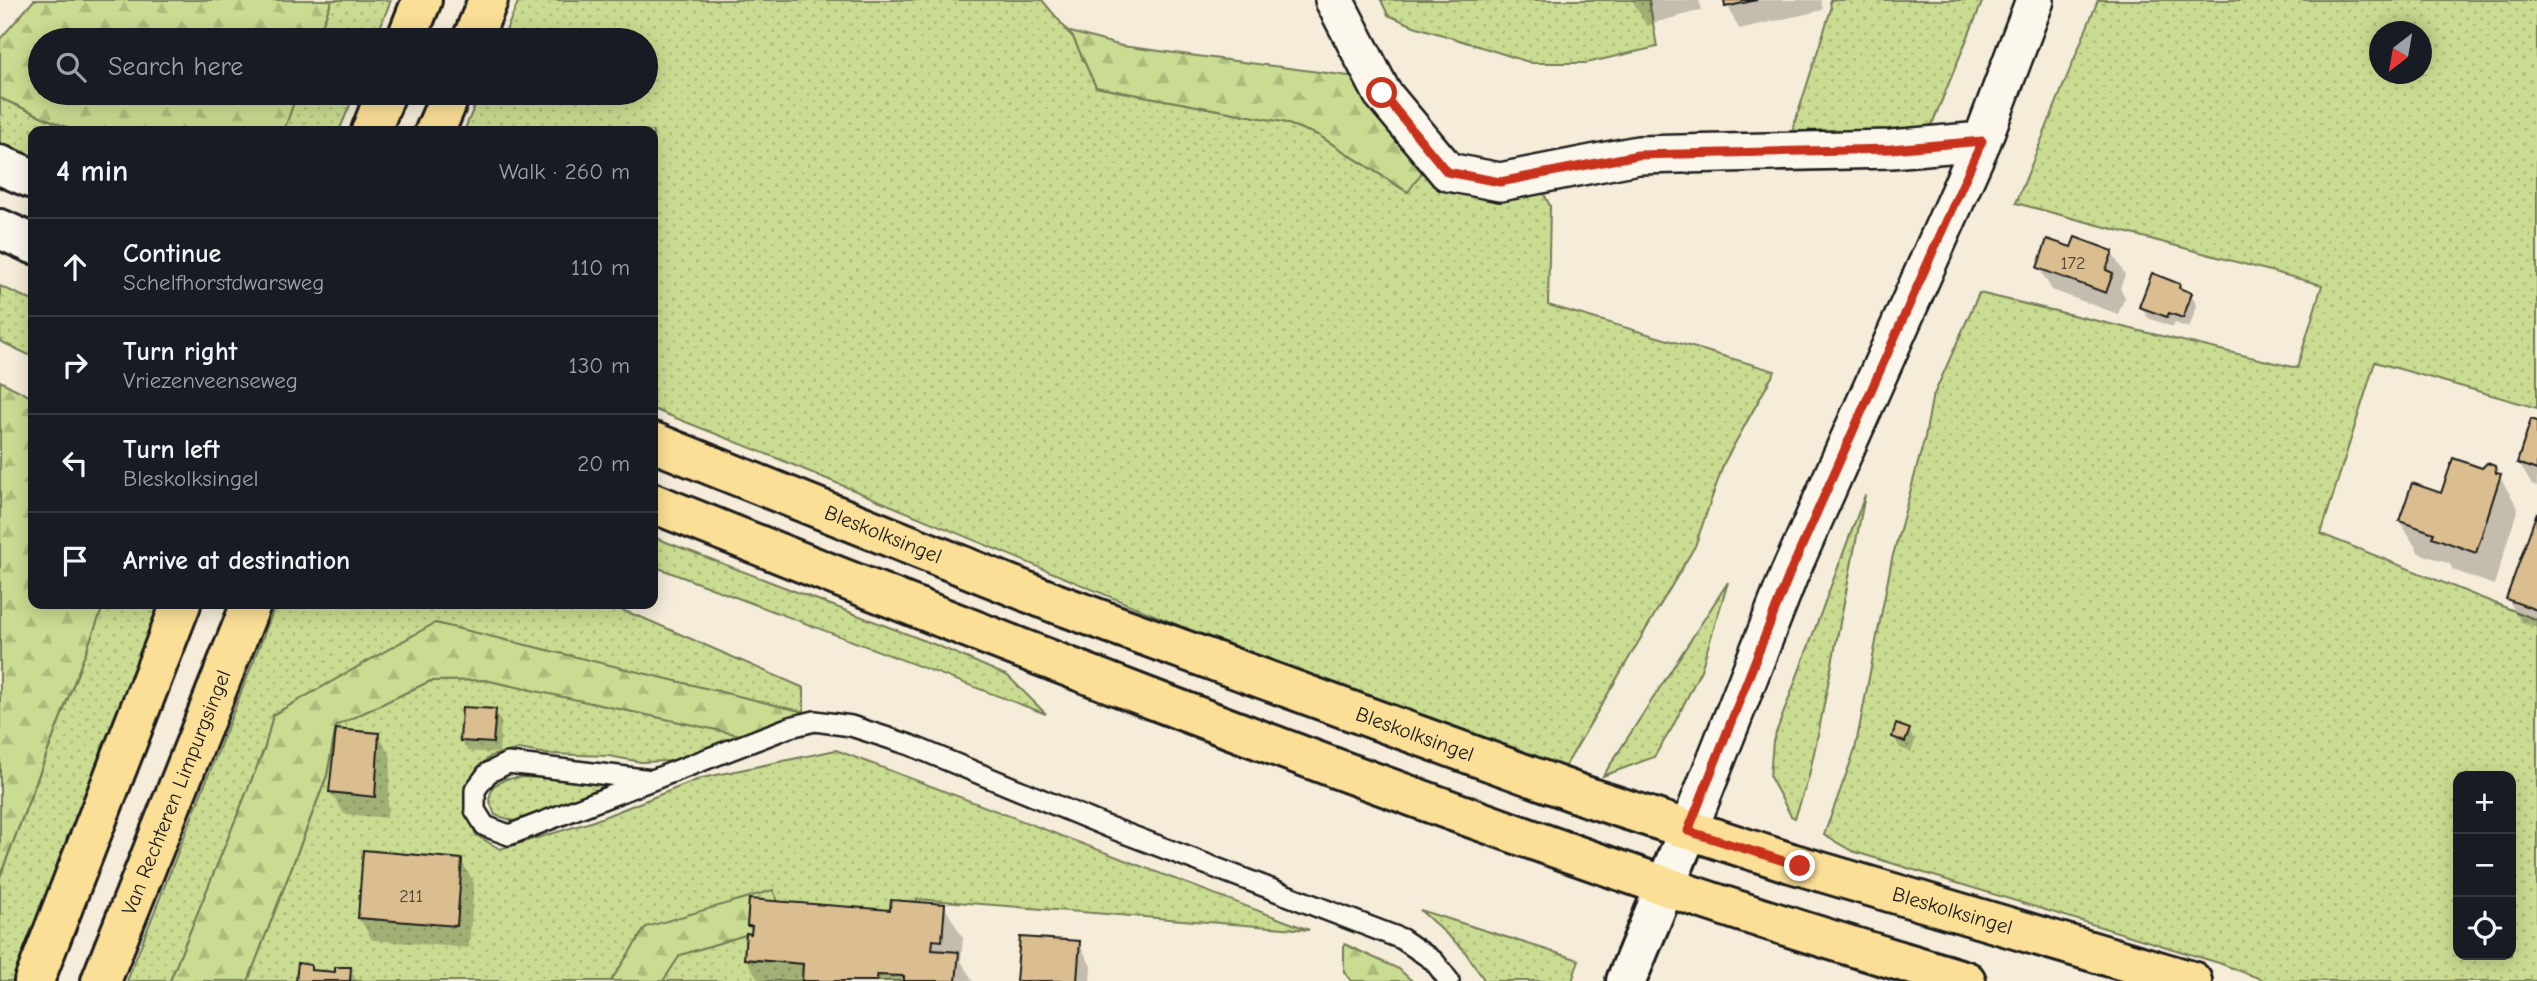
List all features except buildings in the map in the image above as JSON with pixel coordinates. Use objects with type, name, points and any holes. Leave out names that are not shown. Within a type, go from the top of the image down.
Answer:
[{"type":"main road","points":[[411,28],[422,0]]},
{"type":"main road","points":[[477,28],[488,0]]},
{"type":"main road","points":[[373,126],[381,105]]},
{"type":"main road","points":[[437,126],[446,105]]},
{"type":"main road","name":"Bleskolksingel","points":[[658,444],[1055,603],[1688,831],[2192,981]]},
{"type":"main road","points":[[658,505],[1030,653],[1538,842],[1768,921],[1966,981]]},
{"type":"main road","points":[[34,981],[179,609]]},
{"type":"main road","name":"Van Rechteren Limpurgsingel","points":[[101,981],[249,609]]},
{"type":"street","points":[[1334,0],[1382,93],[1447,172],[1500,182],[1638,155],[1891,149],[1982,141]]},
{"type":"street","points":[[1626,981],[1789,575],[1982,141],[2035,0]]},
{"type":"street","points":[[0,165],[28,177]]},
{"type":"street","points":[[0,229],[28,242]]},
{"type":"lane","points":[[652,780],[508,763],[488,773],[475,790],[475,810],[485,826],[509,835],[790,727],[815,721],[851,726],[910,745],[1106,826],[1402,939],[1434,961],[1449,981]]},
{"type":"green space","points":[[34,0],[332,0],[321,28],[28,28],[28,105],[293,105],[285,126],[64,126],[0,98],[0,39]]},
{"type":"green space","points":[[332,0],[391,0],[380,28],[321,28]]},
{"type":"green space","points":[[519,0],[1042,0],[1073,37],[1096,87],[1283,122],[1318,135],[1407,192],[1430,161],[1530,166],[1550,206],[1548,305],[1775,371],[1724,463],[1695,546],[1556,782],[658,411],[658,126],[466,126],[475,105],[658,105],[658,28],[507,28]]},
{"type":"green space","points":[[1381,0],[1649,0],[1657,47],[1586,63],[1532,63],[1414,26],[1388,15]]},
{"type":"green space","points":[[1830,0],[1983,0],[1930,129],[1792,132],[1831,9]]},
{"type":"green space","points":[[2098,0],[2537,0],[2537,408],[2375,362],[2321,534],[2537,620],[2537,981],[2266,981],[2219,963],[1852,851],[1824,835],[1855,750],[1892,559],[1925,437],[1932,399],[1979,293],[2297,368],[2322,285],[2016,203]]},
{"type":"green space","points":[[1067,31],[1122,46],[1364,78],[1430,161],[1408,192],[1318,135],[1283,122],[1096,87],[1073,37]]},
{"type":"green space","points":[[0,98],[64,126],[28,126],[28,164],[0,151]]},
{"type":"green space","points":[[293,105],[350,105],[341,126],[286,125]]},
{"type":"green space","points":[[0,286],[28,299],[28,355],[0,341]]},
{"type":"green space","points":[[0,381],[28,395],[28,609],[102,609],[0,876]]},
{"type":"green space","points":[[1865,495],[1819,730],[1808,780],[1795,818],[1791,816],[1770,777],[1773,741]]},
{"type":"green space","points":[[658,539],[941,647],[1008,676],[1046,714],[658,568]]},
{"type":"green space","points":[[1728,582],[1701,670],[1654,757],[1603,776]]},
{"type":"green space","points":[[102,609],[162,609],[103,747],[17,981],[0,981],[0,877]]},
{"type":"green space","points":[[274,609],[619,609],[804,688],[804,712],[435,623],[273,715],[265,747],[170,981],[127,981]]},
{"type":"green space","points":[[435,623],[804,712],[740,735],[485,680],[430,681],[336,726],[327,775],[248,981],[170,981],[265,747],[273,715]]},
{"type":"green space","points":[[485,680],[740,735],[671,761],[641,762],[609,756],[547,754],[519,749],[491,756],[477,768],[465,791],[467,810],[476,835],[500,849],[591,822],[702,778],[836,750],[1309,930],[917,899],[909,981],[663,981],[680,955],[787,922],[646,927],[611,981],[248,981],[327,776],[336,726],[430,681]]},
{"type":"green space","points":[[525,777],[606,782],[605,789],[514,821],[495,815],[489,799],[493,786],[506,779]]},
{"type":"green space","points":[[773,890],[787,922],[680,955],[663,981],[611,981],[646,927]]},
{"type":"green space","points":[[1420,910],[1579,960],[1572,981],[1485,981],[1463,949]]},
{"type":"green space","points":[[1344,944],[1399,969],[1412,981],[1351,981],[1344,972]]},
{"type":"route","points":[[1382,93],[1447,172],[1500,182],[1638,155],[1891,149],[1982,141],[1789,575],[1688,831],[1800,866]]}]
